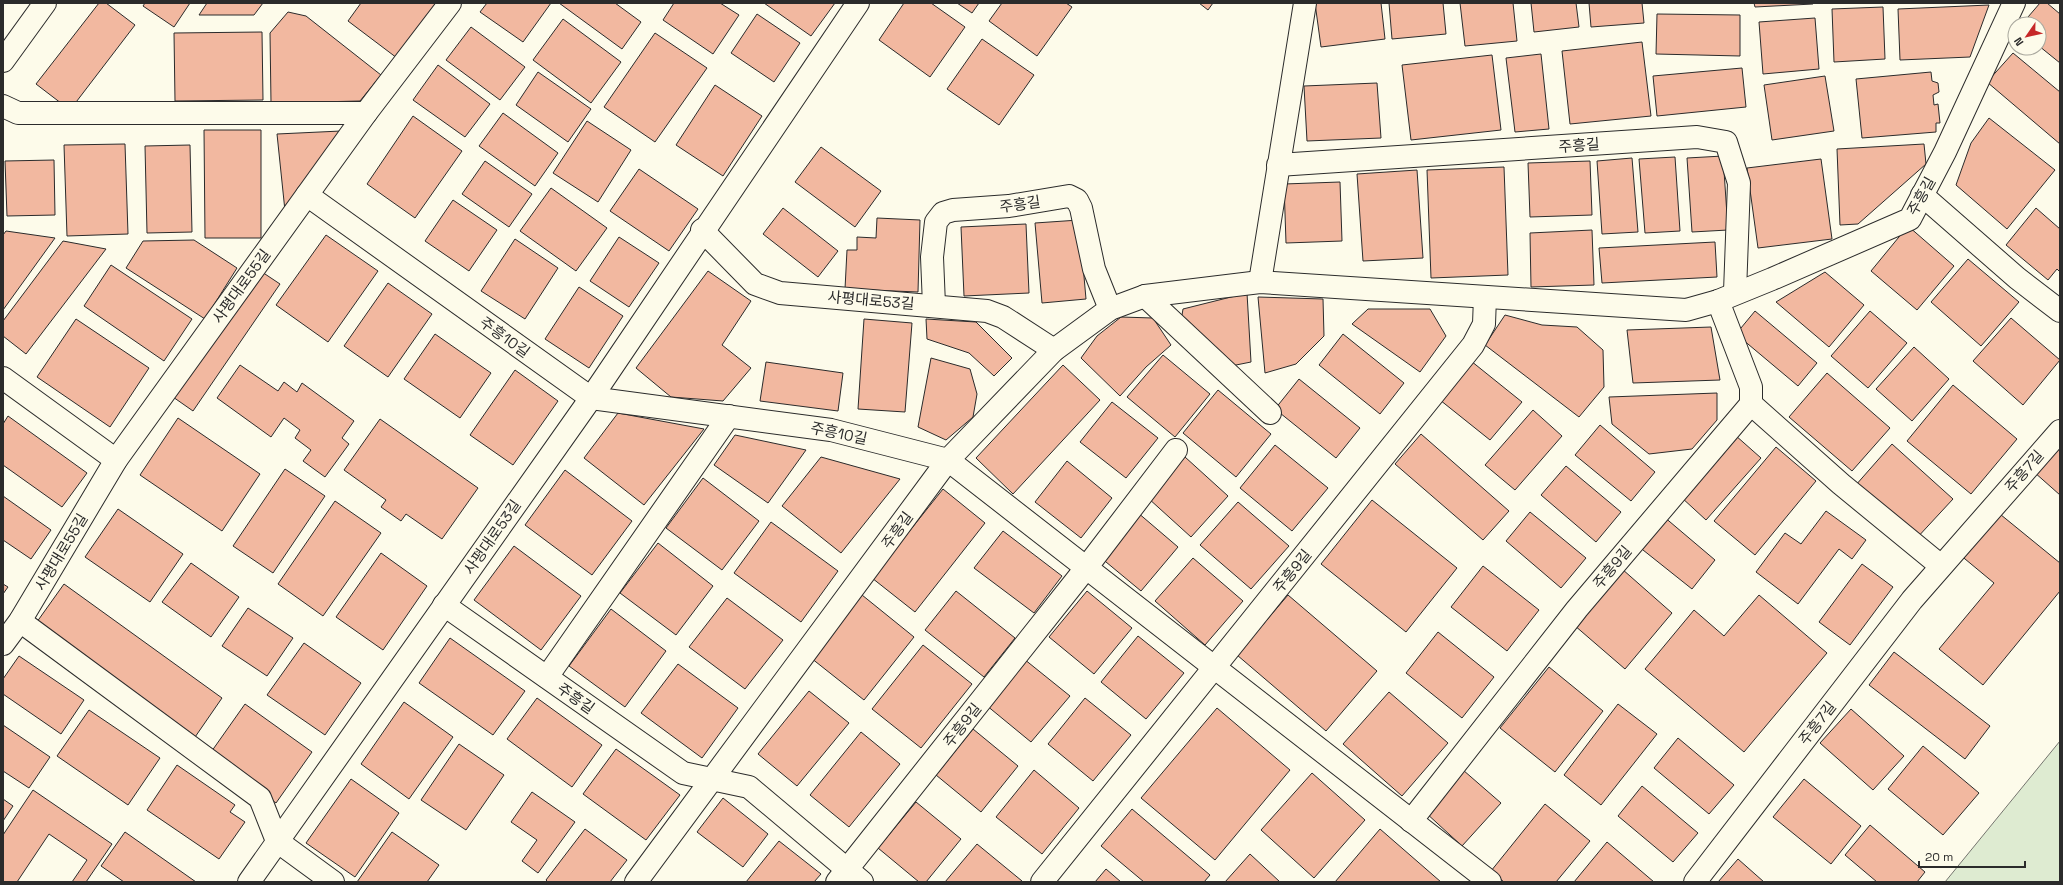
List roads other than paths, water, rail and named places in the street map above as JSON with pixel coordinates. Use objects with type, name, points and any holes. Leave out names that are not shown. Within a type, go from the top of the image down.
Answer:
[{"type":"street","points":[[3,61],[45,3]]},
{"type":"street","name":"사평대로55길","points":[[3,644],[20,621],[116,460],[366,113],[450,3]]},
{"type":"street","name":"사평대로53길","points":[[249,882],[591,398],[702,230],[858,3]]},
{"type":"street","points":[[1260,282],[1305,3]]},
{"type":"street","name":"주흥길","points":[[636,882],[948,460],[1054,350],[1110,309],[1145,296],[1260,282],[1686,310],[1772,280],[1910,219],[1945,152],[2014,3]]},
{"type":"street","points":[[3,106],[18,113],[366,113]]},
{"type":"street","name":"주흥길","points":[[1278,165],[1697,137],[1726,142],[1739,183],[1727,296]]},
{"type":"street","name":"주흥10길","points":[[307,195],[591,398],[831,430],[948,460]]},
{"type":"street","points":[[1922,195],[2017,278],[2059,307]]},
{"type":"street","name":"주흥길","points":[[934,305],[932,257],[936,222],[943,213],[954,210],[1008,206],[1069,196],[1077,200],[1081,208],[1094,268],[1110,309]]},
{"type":"street","name":"사평대로53길","points":[[702,230],[755,284],[780,293],[934,305],[987,311],[1003,317],[1054,350]]},
{"type":"street","points":[[1145,296],[1270,413]]},
{"type":"street","points":[[1727,296],[1751,388],[1751,404],[1841,484],[1941,566]]},
{"type":"street","name":"주흥9길","points":[[1042,882],[1473,345],[1484,324],[1485,297]]},
{"type":"street","points":[[3,378],[116,460]]},
{"type":"street","name":"주흥9길","points":[[1411,821],[1577,609],[1751,404]]},
{"type":"street","points":[[547,677],[729,416]]},
{"type":"street","name":"주흥7길","points":[[1694,882],[1912,600],[2060,431]]},
{"type":"street","name":"주흥9길","points":[[849,878],[1176,450]]},
{"type":"street","points":[[948,460],[1411,821],[1479,879]]},
{"type":"street","name":"주흥길","points":[[444,605],[683,773],[749,786],[849,878]]},
{"type":"street","points":[[20,621],[260,798],[277,841],[333,882]]}]
